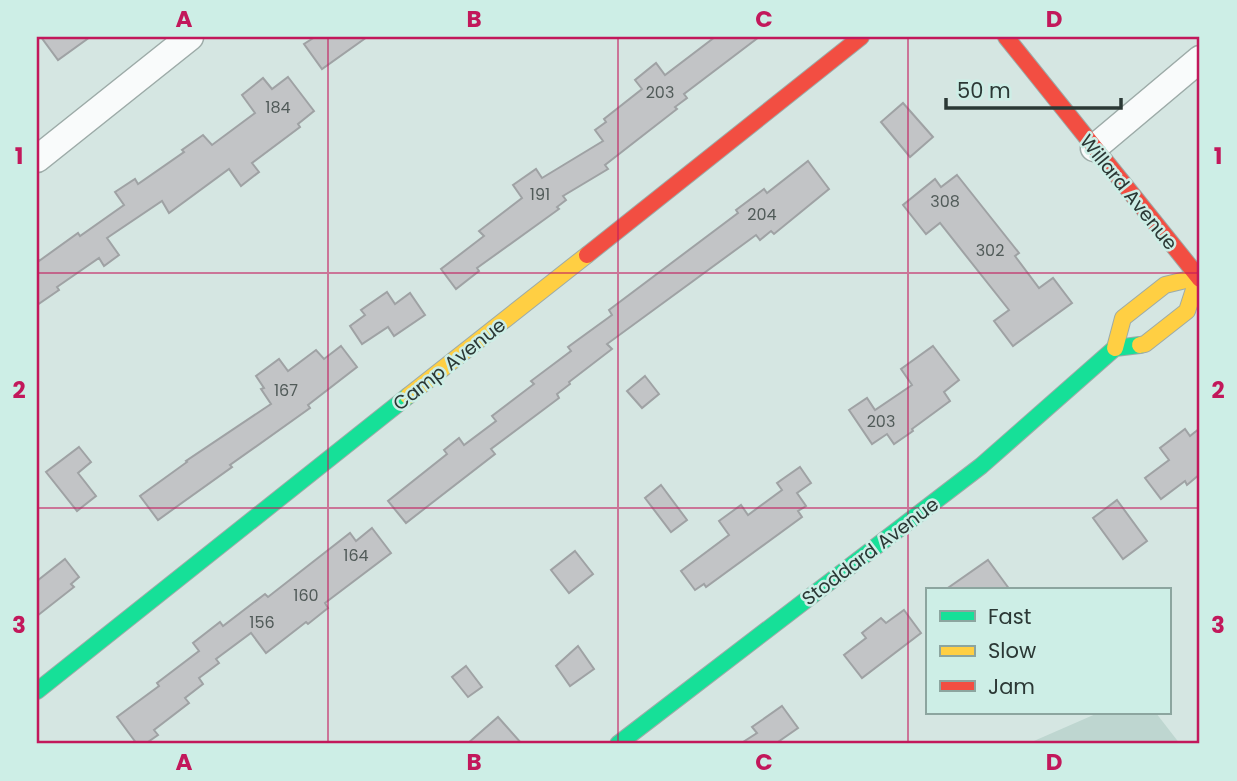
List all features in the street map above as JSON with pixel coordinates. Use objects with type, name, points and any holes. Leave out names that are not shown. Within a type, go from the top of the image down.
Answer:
[{"type":"street","points":[[37,159],[190,37]]},
{"type":"street","name":"Camp Avenue","points":[[37,691],[861,37]]},
{"type":"street","name":"Willard Avenue","points":[[1006,37],[1199,278]]},
{"type":"street","points":[[1094,148],[1200,59]]},
{"type":"street","name":"Stoddard Avenue","points":[[1115,348],[1145,344],[1187,311],[1199,278]]},
{"type":"street","name":"Stoddard Avenue","points":[[618,744],[646,736],[981,466],[1115,348],[1124,318],[1166,285],[1199,278]]},
{"type":"green space","points":[[1096,714],[1157,714],[1180,744],[1027,744]]},
{"type":"building","points":[[41,37],[90,37],[58,60]]},
{"type":"building","points":[[315,37],[367,37],[322,69],[304,44]]},
{"type":"building","points":[[715,37],[759,37],[684,94],[687,98],[675,107],[677,109],[605,165],[608,169],[563,196],[566,200],[557,207],[559,209],[477,268],[479,271],[456,289],[441,269],[484,236],[479,231],[522,198],[513,185],[536,169],[542,178],[603,141],[595,130],[606,122],[604,119],[642,89],[635,80],[656,63],[665,75]]},
{"type":"building","points":[[288,77],[314,111],[298,124],[300,127],[252,163],[259,172],[241,186],[229,169],[169,213],[162,201],[107,238],[119,255],[104,266],[99,258],[57,287],[59,290],[37,305],[37,257],[39,261],[124,205],[115,192],[135,179],[138,184],[184,152],[182,150],[203,135],[212,145],[255,113],[242,95],[263,78],[272,89]]},
{"type":"building","points":[[903,103],[933,137],[910,157],[881,122]]},
{"type":"building","points":[[808,161],[829,189],[774,234],[771,231],[760,240],[756,235],[607,344],[612,349],[569,382],[570,384],[557,394],[559,398],[491,449],[495,454],[406,523],[388,501],[447,454],[444,450],[459,438],[464,445],[496,421],[492,416],[534,384],[531,381],[571,351],[568,347],[612,315],[609,310],[738,213],[736,210],[764,189],[767,193]]},
{"type":"building","points":[[957,175],[1019,253],[1015,256],[1039,288],[1053,278],[1072,303],[1013,346],[994,321],[1009,310],[940,223],[926,234],[903,205],[935,179],[941,187]]},
{"type":"building","points":[[387,292],[395,304],[410,293],[425,315],[394,336],[388,327],[362,344],[350,326],[365,315],[361,310]]},
{"type":"building","points":[[341,346],[357,367],[308,405],[310,408],[158,520],[140,496],[186,461],[271,404],[256,376],[279,359],[288,371],[316,350],[324,359]]},
{"type":"building","points":[[933,346],[959,380],[944,392],[950,401],[894,444],[887,434],[872,444],[849,410],[867,398],[875,410],[912,385],[901,369]]},
{"type":"building","points":[[645,376],[659,394],[642,408],[627,391]]},
{"type":"building","points":[[1200,428],[1200,474],[1187,485],[1185,481],[1161,499],[1145,478],[1169,460],[1160,448],[1185,429],[1190,436]]},
{"type":"building","points":[[79,447],[91,462],[78,473],[96,496],[77,511],[46,472]]},
{"type":"building","points":[[800,467],[811,483],[797,493],[806,506],[798,511],[802,517],[706,587],[704,584],[695,590],[681,571],[729,535],[719,521],[741,505],[748,515],[782,490],[777,483]]},
{"type":"building","points":[[661,485],[687,520],[671,532],[645,498]]},
{"type":"building","points":[[1117,500],[1147,541],[1123,559],[1093,518]]},
{"type":"building","points":[[372,528],[391,553],[325,603],[328,608],[308,624],[306,622],[266,653],[251,633],[216,659],[219,663],[199,678],[203,684],[185,698],[189,703],[154,730],[158,735],[145,744],[137,744],[117,717],[159,686],[157,683],[199,651],[193,643],[220,622],[223,626],[265,594],[268,597],[350,533],[356,541]]},
{"type":"building","points":[[575,551],[593,574],[569,593],[551,570]]},
{"type":"building","points":[[65,559],[79,577],[71,584],[74,587],[37,616],[37,581]]},
{"type":"building","points":[[988,560],[1009,588],[948,588]]},
{"type":"building","points":[[904,610],[921,633],[862,678],[844,655],[866,638],[862,633],[881,618],[886,623]]},
{"type":"building","points":[[578,646],[594,669],[570,686],[556,666]]},
{"type":"building","points":[[466,666],[482,687],[468,697],[452,677]]},
{"type":"building","points":[[782,706],[798,728],[775,744],[740,744],[757,733],[752,727]]},
{"type":"building","points":[[498,717],[522,744],[467,744]]},
{"type":"traffic: fast","points":[[618,744],[981,466],[1115,348],[1140,345]]},
{"type":"traffic: fast","points":[[37,691],[408,396]]},
{"type":"traffic: slow","points":[[408,396],[587,255]]},
{"type":"traffic: slow","points":[[1115,348],[1123,318],[1165,285],[1198,277]]},
{"type":"traffic: slow","points":[[1140,345],[1145,344],[1187,311],[1198,277]]},
{"type":"traffic: jam","points":[[587,255],[861,37]]},
{"type":"traffic: jam","points":[[1006,37],[1200,279]]}]
